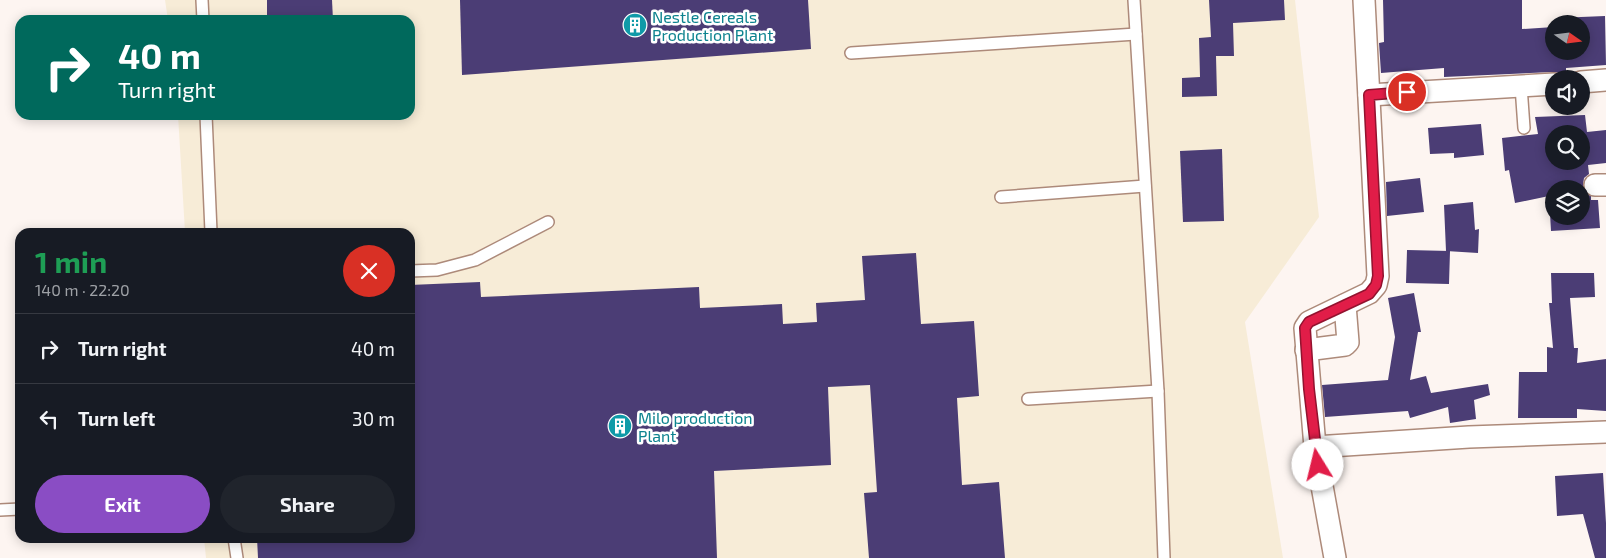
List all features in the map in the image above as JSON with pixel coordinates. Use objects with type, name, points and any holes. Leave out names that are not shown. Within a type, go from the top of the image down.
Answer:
[{"type":"street","points":[[1335,558],[1315,447],[1305,328],[1309,322],[1369,294],[1376,285],[1378,276],[1364,0]]},
{"type":"street","points":[[1590,81],[1606,80]]},
{"type":"street","points":[[1369,95],[1545,85]]},
{"type":"street","points":[[1306,350],[1345,345],[1348,342],[1345,305]]},
{"type":"street","points":[[1315,447],[1469,437],[1606,432]]},
{"type":"lane","points":[[202,0],[203,15]]},
{"type":"lane","points":[[1134,0],[1158,391],[1164,558]]},
{"type":"lane","points":[[851,53],[1136,34]]},
{"type":"lane","points":[[1521,86],[1524,128]]},
{"type":"lane","points":[[206,120],[211,228]]},
{"type":"lane","points":[[1001,198],[1145,186]]},
{"type":"lane","points":[[415,271],[437,270],[475,260],[548,222]]},
{"type":"lane","points":[[1028,399],[1158,391]]},
{"type":"lane","points":[[0,510],[15,509]]},
{"type":"lane","points":[[235,543],[237,558]]},
{"type":"shaded area","points":[[165,0],[1295,0],[1319,217],[1245,322],[1283,558],[206,558],[204,543],[415,543],[415,228],[185,228],[178,120],[415,120],[415,15],[167,15]]},
{"type":"building","points":[[267,0],[332,0],[333,15],[267,15]]},
{"type":"building","name":"Nestle Cereals Production Plant","points":[[460,0],[808,0],[811,49],[462,75]]},
{"type":"building","points":[[1209,0],[1284,0],[1285,20],[1233,23],[1234,56],[1216,56],[1217,96],[1182,97],[1182,78],[1200,77],[1199,38],[1211,37]]},
{"type":"building","points":[[1383,0],[1522,0],[1522,29],[1545,28],[1545,60],[1590,60],[1590,17],[1605,16],[1606,65],[1566,68],[1566,70],[1545,70],[1545,72],[1444,77],[1444,68],[1381,73],[1379,43],[1384,42]]},
{"type":"building","points":[[1585,115],[1586,125],[1545,125],[1545,170],[1589,170],[1589,174],[1584,180],[1545,180],[1545,197],[1515,203],[1509,170],[1505,171],[1502,138],[1538,134],[1535,117]]},
{"type":"building","points":[[1481,124],[1484,155],[1454,158],[1454,153],[1430,154],[1428,128]]},
{"type":"building","points":[[1606,130],[1606,163],[1590,165],[1590,132]]},
{"type":"building","points":[[1222,149],[1224,221],[1183,222],[1180,151]]},
{"type":"building","points":[[1420,178],[1424,212],[1387,216],[1386,182]]},
{"type":"building","points":[[1590,195],[1591,200],[1598,200],[1600,228],[1551,231],[1551,225],[1590,225]]},
{"type":"building","points":[[1473,202],[1475,230],[1479,229],[1478,253],[1446,251],[1444,205]]},
{"type":"building","points":[[1407,250],[1450,251],[1449,284],[1406,283]]},
{"type":"building","name":"Milo production Plant","points":[[916,253],[921,324],[974,321],[979,396],[957,398],[962,485],[999,482],[1005,558],[869,558],[864,493],[877,492],[870,385],[828,387],[831,465],[714,471],[717,558],[258,558],[257,543],[415,543],[415,285],[480,282],[481,297],[699,287],[700,308],[782,304],[783,324],[817,322],[816,303],[865,300],[862,256]]},
{"type":"building","points":[[1551,273],[1594,273],[1595,297],[1570,298],[1574,348],[1578,348],[1577,363],[1606,359],[1606,411],[1577,409],[1577,418],[1518,418],[1519,372],[1547,372],[1547,347],[1553,348],[1549,303],[1552,303]]},
{"type":"building","points":[[1414,293],[1421,332],[1418,332],[1410,380],[1426,376],[1431,393],[1488,384],[1490,395],[1474,400],[1476,419],[1450,423],[1448,407],[1410,418],[1408,411],[1325,417],[1322,385],[1388,380],[1395,337],[1388,298]]},
{"type":"building","points":[[1603,473],[1606,558],[1595,558],[1583,514],[1557,516],[1555,476]]},
{"type":"place","name":"Nestle Cereals Production Plant","points":[[635,25]]},
{"type":"place","name":"Milo production Plant","points":[[620,426]]},
{"type":"route","points":[[1318,465],[1309,389],[1305,328],[1309,322],[1369,294],[1376,285],[1378,276],[1369,95],[1407,92]]}]
